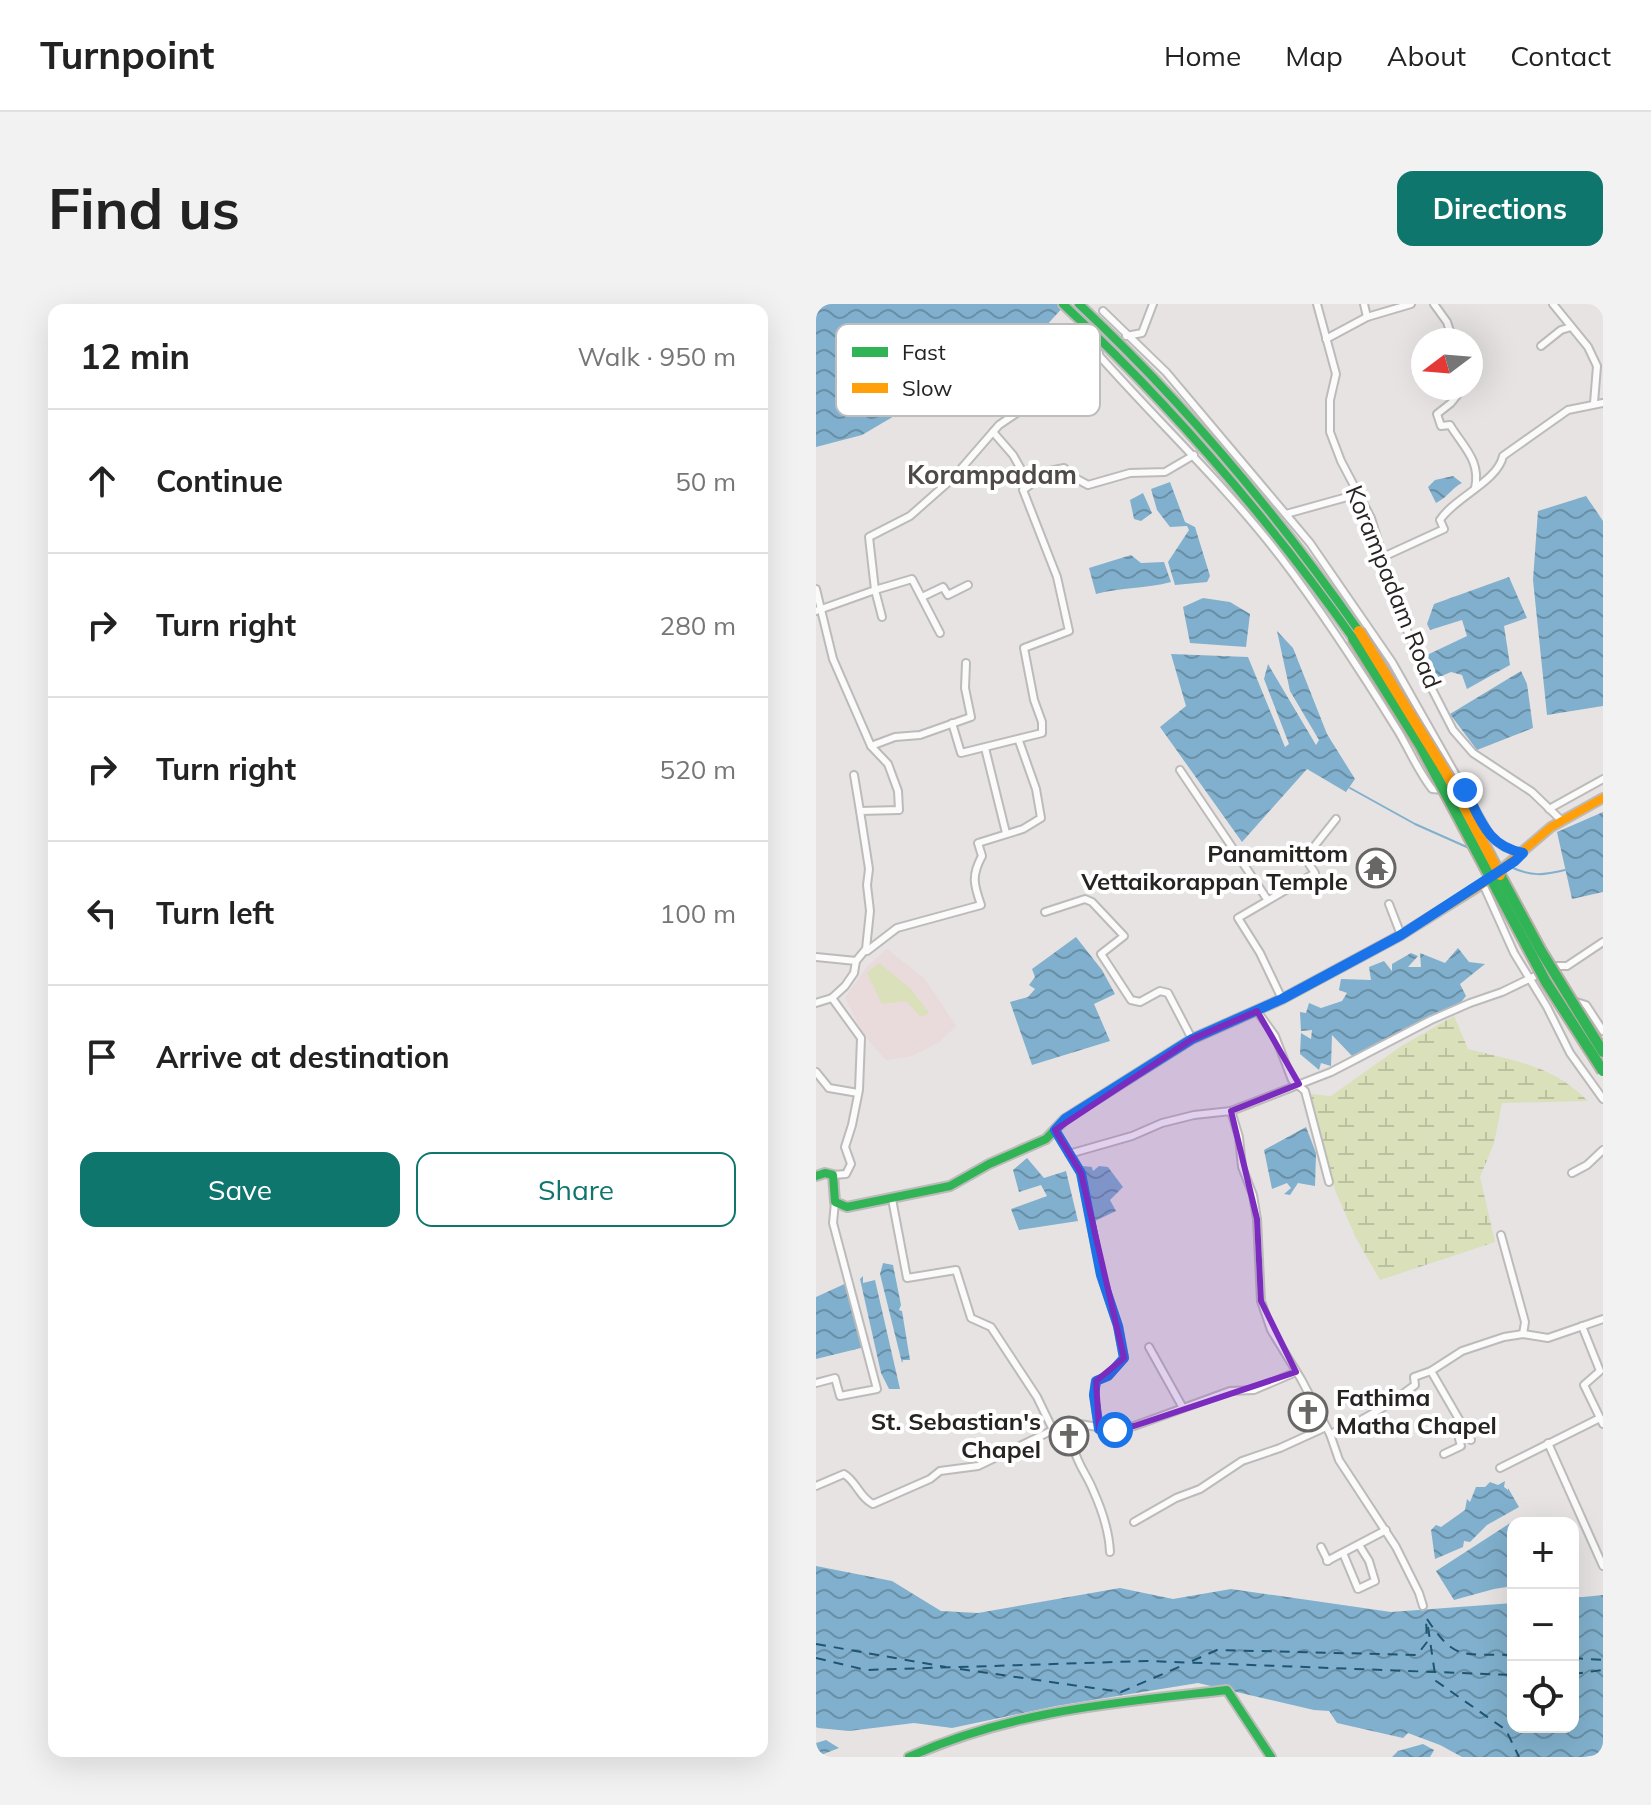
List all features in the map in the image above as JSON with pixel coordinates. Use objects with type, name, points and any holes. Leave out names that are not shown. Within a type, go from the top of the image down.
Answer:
[{"type":"main road","points":[[1063,304],[1080,309],[1096,324]]},
{"type":"main road","points":[[1080,309],[1094,324]]},
{"type":"main road","points":[[1100,328],[1230,453],[1292,538],[1432,749],[1541,951],[1603,1052]]},
{"type":"main road","points":[[1100,331],[1208,451],[1356,635],[1420,745],[1546,982],[1603,1071]]},
{"type":"main road","points":[[1197,458],[1208,451]]},
{"type":"main road","points":[[816,1176],[825,1173],[833,1175],[836,1181],[835,1202],[847,1207],[950,1186],[989,1164],[1046,1139],[1065,1119],[1192,1039],[1282,999],[1401,935],[1486,882],[1562,821],[1603,798]]},
{"type":"main road","points":[[909,1757],[973,1729],[1044,1712],[1227,1690],[1271,1757]]},
{"type":"street","points":[[1122,337],[1142,333],[1153,304]]},
{"type":"street","name":"Korampadam Road","points":[[1317,304],[1336,374],[1330,400],[1330,432],[1371,518],[1400,614],[1453,730],[1473,753],[1532,792],[1562,821]]},
{"type":"street","points":[[1364,304],[1367,317]]},
{"type":"street","points":[[1326,339],[1367,317],[1411,304]]},
{"type":"street","points":[[1434,304],[1449,328]]},
{"type":"street","points":[[1553,304],[1588,347],[1597,366],[1594,403]]},
{"type":"street","points":[[1103,311],[1122,337],[1166,372],[1230,453],[1286,514],[1355,606],[1392,662],[1494,841],[1519,857]]},
{"type":"street","points":[[1541,346],[1561,330],[1571,327]]},
{"type":"street","points":[[1100,355],[1258,528],[1326,621],[1432,789],[1448,791],[1463,786]]},
{"type":"street","points":[[1453,400],[1437,414],[1441,426],[1450,425],[1472,458],[1478,472],[1475,488]]},
{"type":"street","points":[[1383,557],[1444,529],[1440,520],[1446,510],[1475,488],[1501,463],[1503,456],[1568,410],[1603,403]]},
{"type":"street","points":[[882,617],[875,590],[869,537],[910,516],[953,478],[993,432],[1014,416]]},
{"type":"street","points":[[952,723],[961,753],[1042,733],[1024,648],[1069,631],[1057,577],[1023,490],[1030,485],[1013,455],[993,432]]},
{"type":"street","points":[[1025,476],[1064,468],[1088,485],[1130,473],[1165,472],[1197,458]]},
{"type":"street","points":[[1286,514],[1358,494]]},
{"type":"street","points":[[818,610],[912,579],[940,633]]},
{"type":"street","points":[[922,597],[943,587],[948,595],[968,585]]},
{"type":"street","points":[[816,589],[818,610],[833,659],[871,746],[888,764],[898,791],[899,810],[860,811]]},
{"type":"street","points":[[871,746],[895,737],[920,735],[971,717],[965,688],[966,663]]},
{"type":"street","points":[[816,1003],[832,998],[854,973],[856,961],[897,928],[981,905],[973,884],[974,872],[982,856],[978,843],[1023,829],[1041,818],[1036,789],[1019,741]]},
{"type":"street","points":[[985,748],[1006,833]]},
{"type":"street","points":[[1180,770],[1267,899]]},
{"type":"street","points":[[854,775],[869,869],[870,911],[865,953]]},
{"type":"street","points":[[1549,809],[1603,779]]},
{"type":"street","points":[[1282,999],[1260,953],[1238,918],[1315,873],[1305,858],[1336,819]]},
{"type":"street","points":[[1486,882],[1497,919],[1529,979],[1570,1053],[1603,1099]]},
{"type":"street","points":[[1045,912],[1085,899],[1092,902],[1124,936],[1101,954],[1121,987],[1131,1000],[1140,1002],[1160,991],[1168,993],[1192,1039]]},
{"type":"street","points":[[1389,904],[1401,935]]},
{"type":"street","points":[[1069,1154],[1132,1136],[1162,1123],[1231,1111],[1331,1072],[1431,1020],[1556,966],[1567,966],[1603,942]]},
{"type":"street","points":[[816,957],[856,961]]},
{"type":"street","points":[[832,998],[861,1038],[858,1093],[845,1147],[851,1164],[846,1174],[833,1175]]},
{"type":"street","points":[[1549,1012],[1574,1001],[1586,1005],[1603,1031]]},
{"type":"street","points":[[1257,1011],[1275,1036],[1292,1080],[1305,1091],[1329,1182]]},
{"type":"street","points":[[816,1072],[829,1088],[858,1093]]},
{"type":"street","points":[[1231,1111],[1239,1137],[1242,1167],[1253,1195],[1261,1301],[1271,1330],[1328,1430],[1339,1460],[1386,1530],[1423,1606]]},
{"type":"street","points":[[1055,1130],[1081,1173],[1101,1275],[1118,1326],[1124,1358],[1108,1376],[1096,1381],[1094,1395],[1099,1429]]},
{"type":"street","points":[[1572,1173],[1587,1165],[1603,1150]]},
{"type":"street","points":[[892,1199],[907,1278],[956,1270],[971,1318],[991,1327],[1037,1397],[1053,1430],[1069,1451],[1074,1449],[1105,1521],[1110,1552]]},
{"type":"street","points":[[816,1383],[835,1378],[840,1396],[877,1389],[833,1223],[835,1202]]},
{"type":"street","points":[[1501,1235],[1525,1322],[1523,1334]]},
{"type":"street","points":[[1134,1522],[1176,1498],[1200,1489],[1242,1461],[1328,1430],[1346,1428],[1402,1395],[1415,1385],[1414,1377],[1431,1371],[1462,1351],[1523,1334],[1548,1338],[1603,1319]]},
{"type":"street","points":[[1500,1468],[1548,1443],[1602,1421],[1584,1385],[1600,1371],[1582,1326]]},
{"type":"street","points":[[1149,1347],[1183,1408]]},
{"type":"street","points":[[1431,1371],[1471,1440]]},
{"type":"street","points":[[816,1486],[844,1474],[853,1479],[865,1500],[873,1504],[930,1479],[940,1471],[978,1466],[1053,1430],[1080,1424],[1115,1430],[1134,1426],[1230,1391],[1254,1390],[1296,1372]]},
{"type":"street","points":[[1444,1454],[1461,1446],[1459,1439],[1467,1432]]},
{"type":"street","points":[[1548,1443],[1603,1566]]},
{"type":"street","points":[[1321,1547],[1328,1561],[1386,1530]]},
{"type":"street","points":[[1343,1553],[1358,1589],[1375,1581],[1369,1561],[1359,1545]]},
{"type":"highlighted area","points":[[1257,1011],[1299,1084],[1231,1111],[1257,1219],[1261,1301],[1296,1372],[1134,1426],[1099,1429],[1096,1381],[1124,1358],[1081,1173],[1055,1130],[1192,1039]]},
{"type":"shaded area","points":[[887,949],[925,979],[956,1026],[938,1043],[912,1056],[886,1060],[863,1034],[845,998],[867,967]]},
{"type":"green space","points":[[879,963],[910,988],[929,1013],[921,1017],[906,1001],[882,1004],[867,973]]},
{"type":"green space","points":[[1454,1016],[1468,1049],[1546,1072],[1588,1101],[1502,1103],[1494,1143],[1480,1177],[1495,1242],[1380,1280],[1356,1238],[1335,1190],[1310,1094],[1331,1096],[1400,1047]]},
{"type":"water","points":[[816,304],[1066,304],[1048,324],[836,324],[836,416],[894,416],[862,435],[816,447]]},
{"type":"water","points":[[1453,476],[1462,483],[1436,503],[1428,487],[1435,480]]},
{"type":"water","points":[[1170,482],[1185,522],[1195,527],[1210,576],[1207,582],[1175,585],[1168,562],[1189,530],[1187,526],[1170,527],[1157,510],[1151,489]]},
{"type":"water","points":[[1143,493],[1152,513],[1141,521],[1134,519],[1130,500]]},
{"type":"water","points":[[1586,496],[1603,521],[1603,706],[1547,715],[1533,580],[1538,511]]},
{"type":"water","points":[[1131,555],[1141,563],[1164,562],[1171,582],[1096,594],[1089,568]]},
{"type":"water","points":[[1509,577],[1527,618],[1504,626],[1510,665],[1467,689],[1462,675],[1451,672],[1437,678],[1427,655],[1467,636],[1462,620],[1430,630],[1427,624],[1434,604]]},
{"type":"water","points":[[1203,598],[1230,602],[1250,614],[1246,647],[1190,643],[1183,607]]},
{"type":"water","points":[[1277,631],[1293,648],[1327,734],[1355,779],[1346,792],[1307,769],[1242,842],[1160,727],[1186,706],[1171,654],[1248,657],[1285,747],[1289,744],[1264,679],[1268,664],[1316,745],[1319,740],[1290,691]]},
{"type":"water","points":[[1521,671],[1527,684],[1533,728],[1477,750],[1450,714]]},
{"type":"water","points":[[1603,812],[1603,892],[1572,899],[1557,832]]},
{"type":"water","points":[[1076,937],[1102,970],[1115,994],[1094,1004],[1110,1041],[1032,1065],[1010,1002],[1028,997],[1035,989],[1029,985],[1035,977],[1032,969]]},
{"type":"water","points":[[1458,948],[1469,962],[1485,964],[1460,984],[1466,996],[1457,1007],[1353,1057],[1332,1035],[1331,1066],[1321,1063],[1319,1070],[1300,1054],[1301,1033],[1311,1039],[1312,1030],[1301,1031],[1300,1012],[1306,1013],[1309,1003],[1321,1008],[1342,1001],[1347,993],[1339,990],[1341,979],[1371,980],[1369,967],[1384,961],[1392,971],[1392,964],[1411,953],[1418,956],[1408,967],[1421,967],[1420,953],[1445,963]]},
{"type":"water","points":[[1306,1127],[1316,1153],[1315,1186],[1298,1183],[1290,1195],[1284,1194],[1291,1188],[1287,1183],[1272,1189],[1264,1150]]},
{"type":"water","points":[[1027,1158],[1044,1178],[1066,1171],[1078,1221],[1019,1230],[1011,1209],[1047,1196],[1041,1185],[1019,1192],[1013,1170]]},
{"type":"water","points":[[1083,1166],[1092,1167],[1093,1171],[1099,1166],[1108,1167],[1123,1187],[1110,1200],[1116,1211],[1095,1221]]},
{"type":"water","points":[[883,1263],[893,1265],[901,1305],[899,1310],[902,1311],[910,1360],[903,1360],[902,1363],[880,1274]]},
{"type":"water","points":[[863,1276],[863,1283],[875,1280],[900,1389],[889,1389],[881,1373],[860,1279]]},
{"type":"water","points":[[851,1281],[869,1346],[816,1359],[816,1297]]},
{"type":"water","points":[[1505,1481],[1504,1487],[1508,1488],[1519,1507],[1487,1525],[1470,1542],[1464,1541],[1463,1547],[1435,1559],[1431,1530],[1436,1525],[1441,1527],[1465,1510],[1467,1499],[1470,1502],[1476,1487],[1485,1487],[1490,1482],[1498,1485]]},
{"type":"water","points":[[1507,1525],[1507,1587],[1454,1600],[1436,1571]]},
{"type":"water","points":[[816,1566],[892,1581],[941,1611],[978,1613],[1120,1588],[1173,1599],[1231,1589],[1391,1612],[1507,1603],[1507,1733],[1579,1733],[1579,1597],[1603,1595],[1603,1754],[1584,1757],[1462,1757],[1408,1733],[1403,1738],[1337,1723],[1329,1711],[1198,1683],[1056,1706],[952,1728],[914,1723],[849,1731],[816,1727]]},
{"type":"water","points":[[826,1740],[839,1748],[816,1757],[816,1743]]},
{"type":"water","points":[[1423,1744],[1434,1750],[1430,1757],[1392,1757],[1398,1751]]},
{"type":"waterway","points":[[1350,788],[1415,824],[1469,848]]},
{"type":"waterway","points":[[1511,867],[1538,874],[1565,870]]},
{"type":"ferry route","points":[[1192,1661],[1217,1650],[1417,1655],[1427,1642],[1426,1618]]},
{"type":"ferry route","points":[[1427,1619],[1446,1643],[1462,1653],[1507,1655]]},
{"type":"ferry route","points":[[1428,1627],[1436,1681],[1506,1730],[1519,1757]]},
{"type":"ferry route","points":[[816,1644],[946,1667]]},
{"type":"ferry route","points":[[816,1658],[866,1670],[1147,1661],[1507,1675]]},
{"type":"ferry route","points":[[1579,1658],[1603,1660]]},
{"type":"ferry route","points":[[960,1669],[1121,1692],[1186,1664]]},
{"type":"ferry route","points":[[1579,1673],[1603,1670]]},
{"type":"traffic: fast","points":[[1063,304],[1084,324]]},
{"type":"traffic: fast","points":[[1079,304],[1100,324]]},
{"type":"traffic: fast","points":[[1100,324],[1156,380],[1228,460],[1359,631]]},
{"type":"traffic: fast","points":[[1100,340],[1217,464],[1287,549],[1353,638]]},
{"type":"traffic: fast","points":[[1353,638],[1420,745],[1546,982],[1603,1071]]},
{"type":"traffic: fast","points":[[1500,875],[1541,951],[1603,1052]]},
{"type":"traffic: fast","points":[[816,1176],[825,1173],[833,1175],[835,1202],[847,1207],[950,1186],[989,1164],[1046,1139],[1065,1119],[1192,1039],[1235,1020]]},
{"type":"traffic: fast","points":[[909,1757],[948,1741],[1026,1719],[1104,1705],[1227,1690],[1271,1757]]},
{"type":"traffic: slow","points":[[1359,631],[1448,776],[1500,875]]},
{"type":"traffic: slow","points":[[1235,1020],[1282,999],[1401,935],[1489,880],[1551,827],[1603,798]]},
{"type":"place","name":"Panamittom Vettaikorappan Temple","points":[[1376,868]]},
{"type":"place","name":"Fathima Matha Chapel","points":[[1308,1412]]},
{"type":"place","name":"St. Sebastian's Chapel","points":[[1069,1436]]},
{"type":"district","name":"Korampadam","points":[[992,475]]},
{"type":"route","points":[[1115,1430],[1099,1429],[1094,1395],[1096,1381],[1108,1376],[1124,1358],[1118,1326],[1101,1275],[1081,1173],[1055,1130],[1065,1119],[1192,1039],[1282,999],[1401,935],[1515,861],[1523,853],[1507,850],[1494,841],[1465,790]]}]
